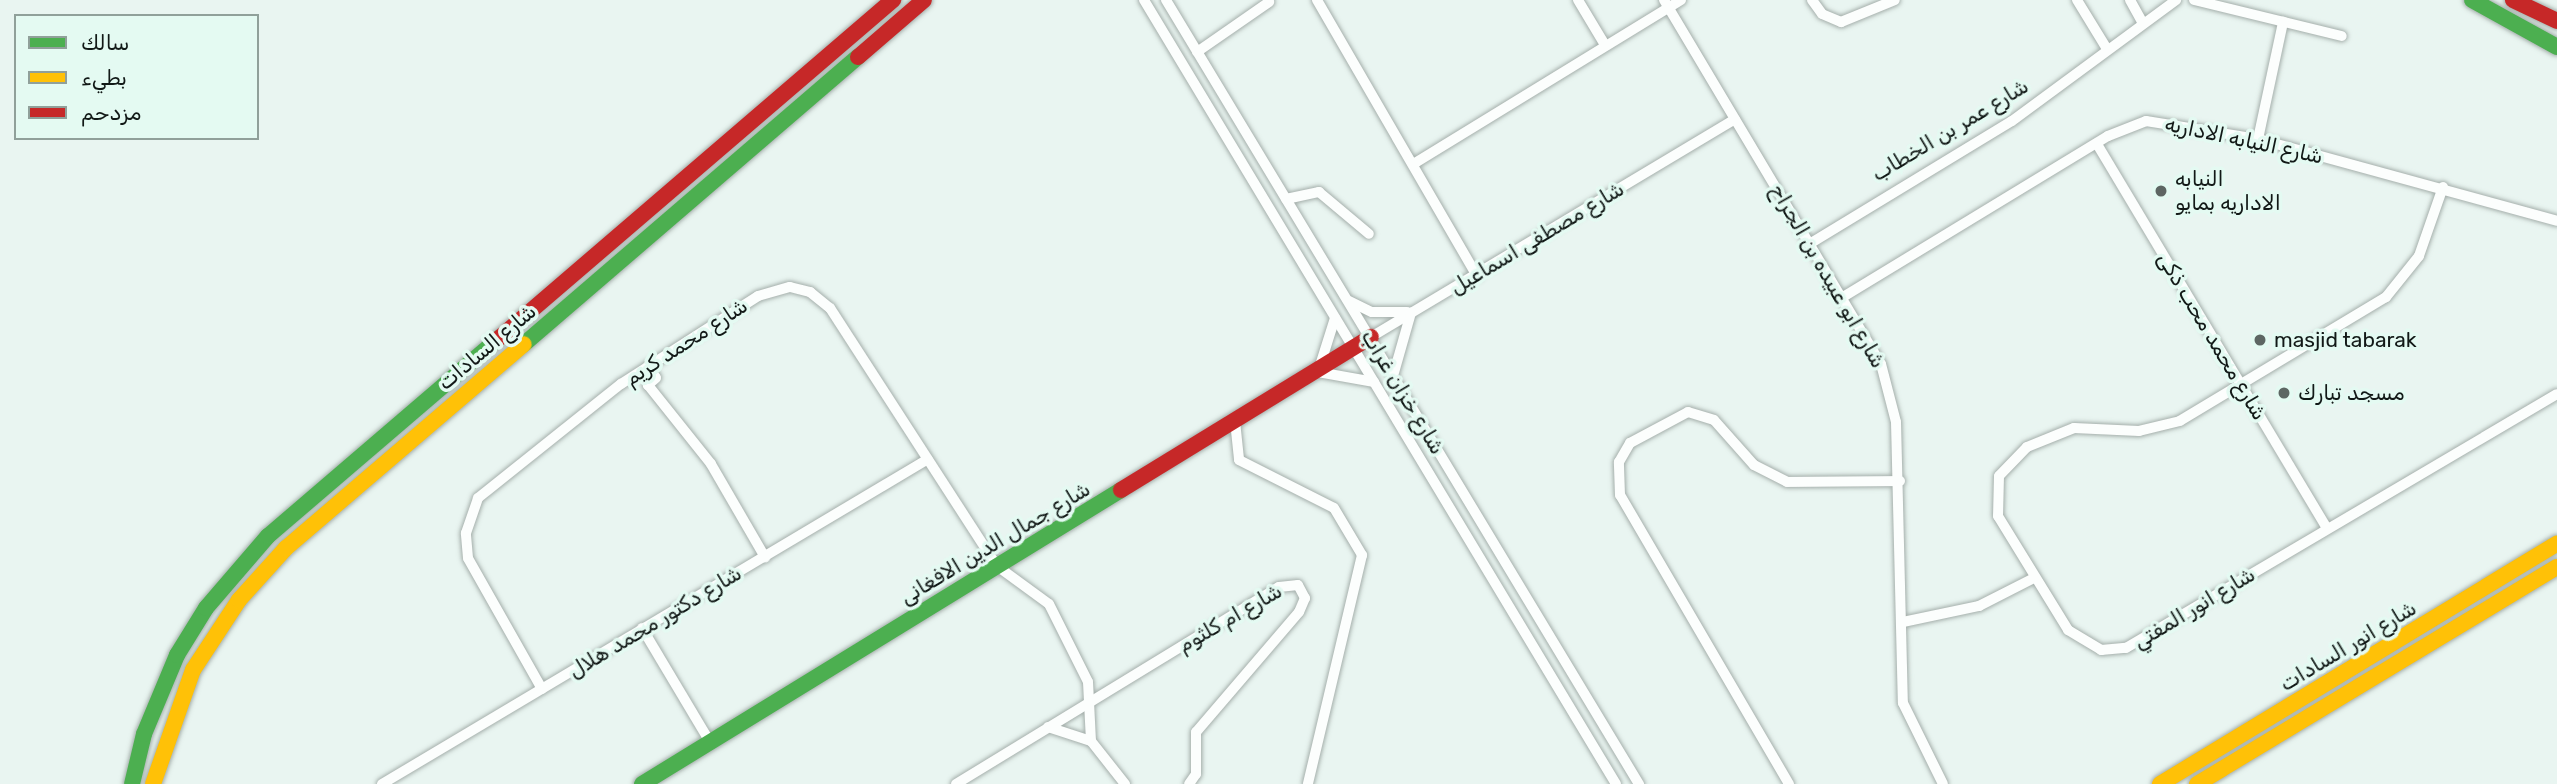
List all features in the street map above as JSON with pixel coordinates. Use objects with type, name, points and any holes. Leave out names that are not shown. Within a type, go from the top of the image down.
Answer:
[{"type":"main road","name":"شارع السادات","points":[[132,784],[153,706],[177,655],[206,607],[268,536],[893,0]]},
{"type":"main road","name":"شارع السادات","points":[[153,784],[193,670],[239,600],[286,548],[924,0]]},
{"type":"main road","points":[[2472,0],[2557,47]]},
{"type":"main road","points":[[2513,0],[2557,21]]},
{"type":"main road","name":"شارع جمال الدين الافغانى","points":[[642,784],[1318,372],[1371,337]]},
{"type":"main road","name":"شارع انور السادات","points":[[2160,784],[2557,544]]},
{"type":"main road","name":"شارع انور السادات","points":[[2197,784],[2557,567]]},
{"type":"street","name":"شارع خزان غراب","points":[[1144,0],[1616,784]]},
{"type":"street","name":"شارع خزان غراب","points":[[1166,0],[1639,784]]},
{"type":"street","points":[[1317,0],[1415,163],[1477,275]]},
{"type":"street","points":[[1578,0],[1605,45]]},
{"type":"street","points":[[1415,163],[1666,4],[1681,0]]},
{"type":"street","points":[[1812,0],[1822,14],[1840,22],[1895,0]]},
{"type":"street","points":[[2077,0],[2107,49]]},
{"type":"street","points":[[2130,0],[2143,23]]},
{"type":"street","name":"شارع عمر بن الخطاب","points":[[1811,243],[2012,121],[2176,0]]},
{"type":"street","points":[[2194,0],[2342,36]]},
{"type":"street","points":[[1197,52],[1269,2]]},
{"type":"street","name":"شارع ابو عبيده بن الجراح","points":[[1666,4],[1843,297],[1891,392],[1899,481],[1903,703],[1942,784]]},
{"type":"street","points":[[2258,139],[2283,22]]},
{"type":"street","name":"شارع مصطفى اسماعيل","points":[[1371,337],[1735,119]]},
{"type":"street","name":"شارع النيابه الاداريه","points":[[1843,297],[2120,129],[2160,121],[2258,139],[2443,187],[2557,221]]},
{"type":"street","name":"شارع محمد محب ذكى","points":[[2097,144],[2327,528]]},
{"type":"street","name":"شارع انور المفتي","points":[[2443,187],[2419,256],[2400,285],[2239,381],[2199,411],[2160,427],[2074,428],[2016,454],[1999,476],[1995,503],[2034,578],[2077,640],[2114,651],[2557,394]]},
{"type":"street","points":[[1286,199],[1319,192],[1369,234]]},
{"type":"street","name":"شارع محمد كريم","points":[[542,689],[474,571],[468,520],[478,498],[514,465],[648,366],[758,296],[802,288],[830,308],[997,566]]},
{"type":"street","points":[[1347,300],[1386,314],[1413,310]]},
{"type":"street","points":[[1393,376],[1398,341],[1413,310]]},
{"type":"street","points":[[1335,318],[1318,372],[1374,382]]},
{"type":"street","points":[[648,366],[656,378],[648,385],[712,464],[765,557]]},
{"type":"street","points":[[1789,784],[1620,495],[1619,462],[1630,443],[1688,412],[1714,420],[1754,465],[1787,482],[1899,481]]},
{"type":"street","points":[[1235,421],[1240,460],[1334,509],[1362,555],[1308,784]]},
{"type":"street","name":"شارع دكتور محمد هلال","points":[[382,784],[928,459]]},
{"type":"street","points":[[997,566],[1049,604],[1088,682],[1091,741]]},
{"type":"street","points":[[1903,622],[1979,606],[2034,578]]},
{"type":"street","name":"شارع ام كلثوم","points":[[956,784],[1279,587],[1298,585],[1305,598],[1299,612],[1196,732],[1196,774],[1189,784]]},
{"type":"street","points":[[642,628],[710,742]]},
{"type":"street","points":[[1581,726],[1597,715]]},
{"type":"street","points":[[1048,727],[1091,741],[1125,784]]},
{"type":"traffic: fast","points":[[2472,0],[2557,47]]},
{"type":"traffic: fast","points":[[524,344],[858,57]]},
{"type":"traffic: fast","points":[[132,784],[144,734],[177,655],[206,608],[268,536],[498,339]]},
{"type":"traffic: fast","points":[[642,784],[1121,490]]},
{"type":"traffic: slow","points":[[153,784],[193,670],[239,600],[286,548],[524,344]]},
{"type":"traffic: slow","points":[[2160,784],[2557,544]]},
{"type":"traffic: slow","points":[[2197,784],[2557,567]]},
{"type":"traffic: jam","points":[[498,339],[893,0]]},
{"type":"traffic: jam","points":[[858,57],[924,0]]},
{"type":"traffic: jam","points":[[2513,0],[2557,21]]},
{"type":"traffic: jam","points":[[1121,490],[1371,337]]},
{"type":"place","name":"النيابه الاداريه بمايو","points":[[2161,191]]},
{"type":"place","name":"masjid tabarak","points":[[2260,340]]},
{"type":"place","name":"مسجد تبارك","points":[[2284,393]]}]
